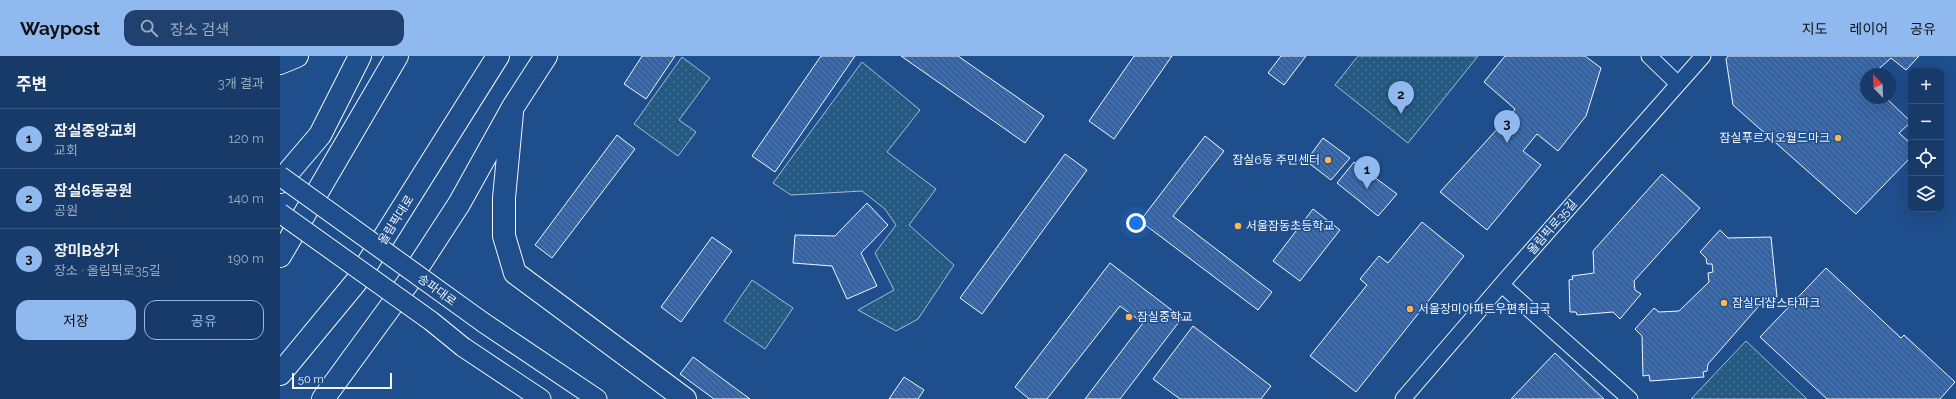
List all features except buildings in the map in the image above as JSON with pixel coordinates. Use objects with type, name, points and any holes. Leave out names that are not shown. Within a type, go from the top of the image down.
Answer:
[{"type":"highway","points":[[280,64],[297,56]]},
{"type":"highway","points":[[280,182],[320,135],[360,56]]},
{"type":"highway","points":[[280,256],[397,56]]},
{"type":"highway","name":"올림픽대로","points":[[280,374],[356,282],[498,56]]},
{"type":"highway","points":[[323,399],[407,284],[459,204],[513,107],[546,56]]},
{"type":"highway","points":[[513,107],[510,155],[504,198],[504,236],[515,273],[685,399]]},
{"type":"main road","name":"송파대로","points":[[280,176],[484,323],[597,399]]},
{"type":"main road","points":[[280,214],[431,321],[463,347],[541,399]]},
{"type":"street","points":[[1649,56],[1678,84]]},
{"type":"street","name":"올림픽로35길","points":[[1403,399],[1703,56]]},
{"type":"street","points":[[1502,285],[1630,399]]},
{"type":"shaded area","points":[[1358,56],[1478,56],[1408,143],[1335,85]]},
{"type":"shaded area","points":[[682,57],[710,78],[679,120],[696,132],[678,156],[634,124]]},
{"type":"shaded area","points":[[862,62],[920,110],[887,152],[936,189],[909,225],[954,265],[918,319],[896,331],[858,310],[894,290],[875,253],[896,225],[885,209],[862,191],[791,195],[773,183]]},
{"type":"shaded area","points":[[752,280],[793,308],[765,349],[724,321]]},
{"type":"shaded area","points":[[1746,341],[1807,399],[1691,399]]},
{"type":"place","name":"잠실6동공원","points":[[1401,114]]},
{"type":"place","name":"잠실푸르지오월드마크","points":[[1838,138]]},
{"type":"place","name":"장미B상가","points":[[1507,143]]},
{"type":"place","name":"잠실6동 주민센터","points":[[1328,160]]},
{"type":"place","name":"잠실중앙교회","points":[[1367,189]]},
{"type":"place","name":"서울잠동초등학교","points":[[1238,226]]},
{"type":"place","name":"잠실더샵스타파크","points":[[1724,303]]},
{"type":"place","name":"서울장미아파트우편취급국","points":[[1410,309]]},
{"type":"place","name":"잠실중학교","points":[[1129,317]]}]
